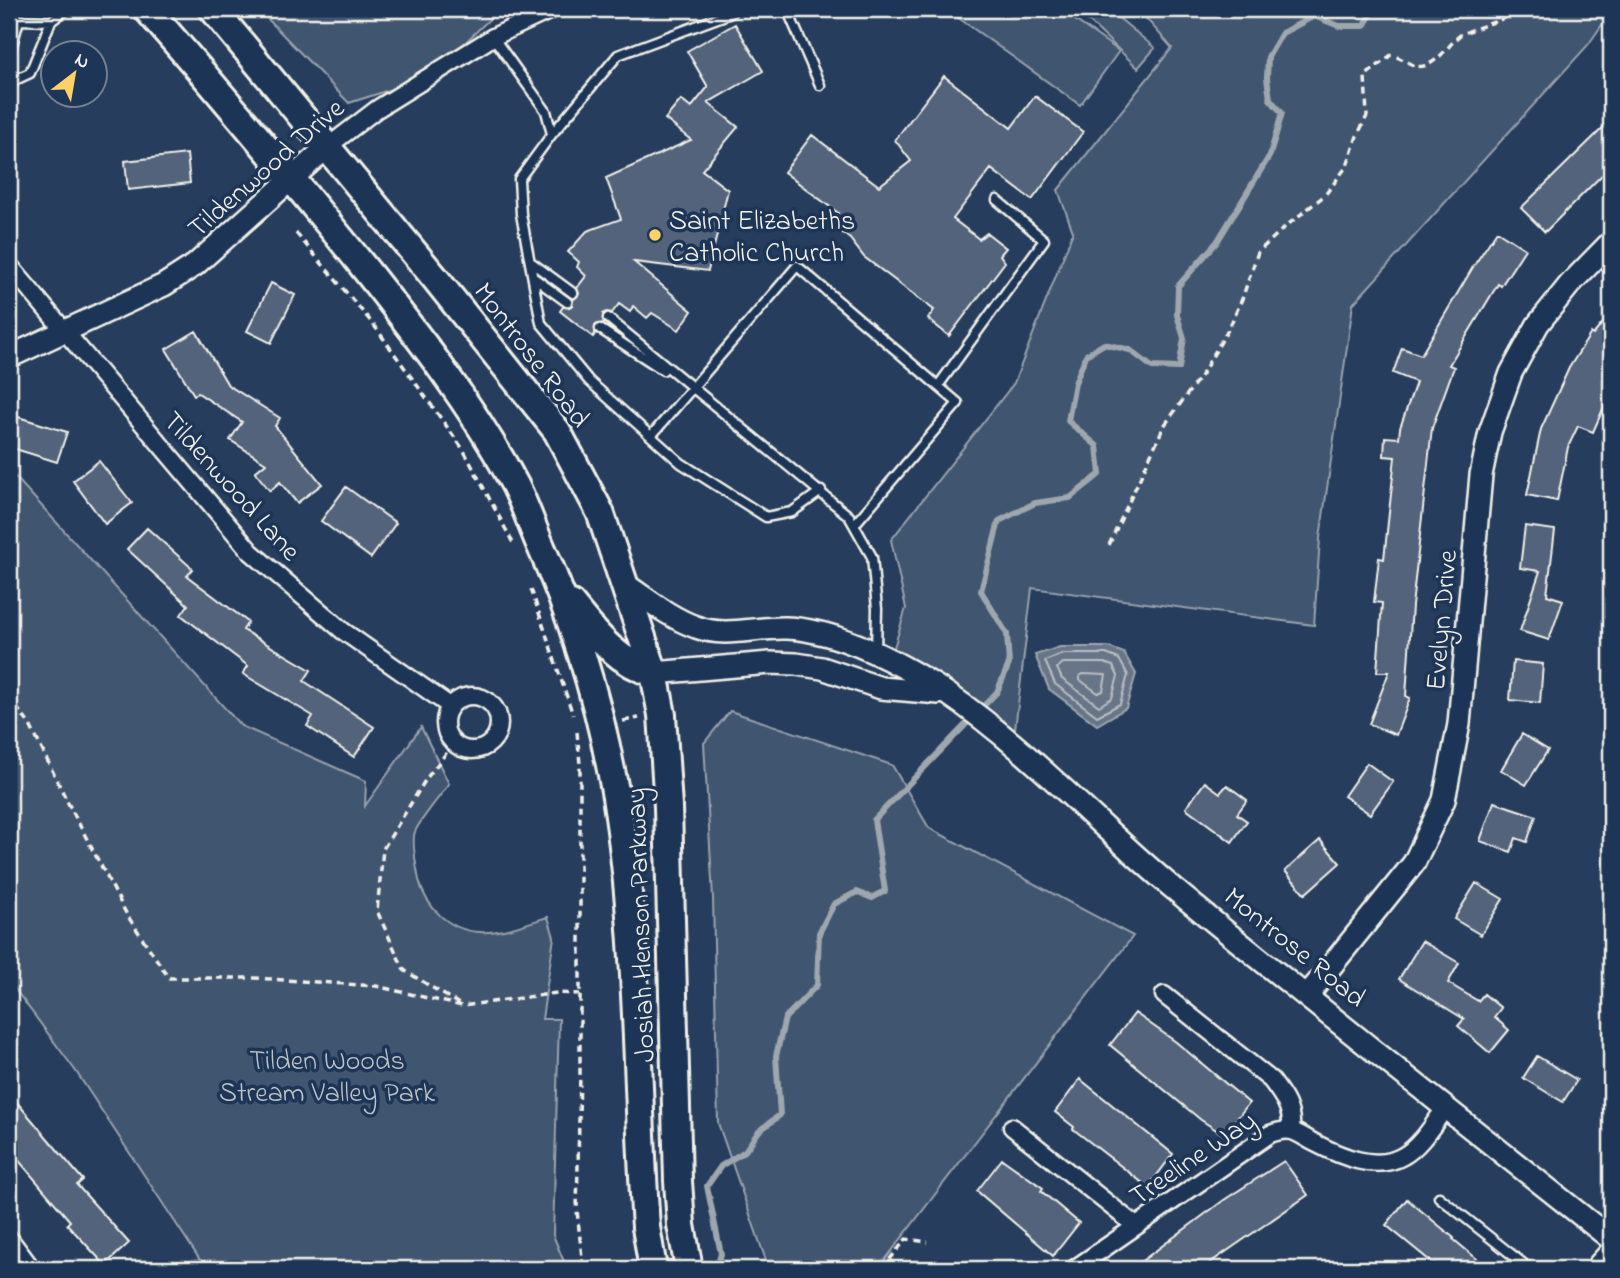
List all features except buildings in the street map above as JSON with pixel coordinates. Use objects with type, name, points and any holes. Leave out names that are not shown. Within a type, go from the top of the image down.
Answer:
[{"type":"main road","points":[[147,9],[292,178],[401,314],[464,400],[515,486],[562,593],[608,646],[637,669],[654,673]]},
{"type":"main road","name":"Montrose Road","points":[[213,9],[435,278],[556,431],[600,512],[623,583]]},
{"type":"main road","name":"Josiah Henson Parkway","points":[[623,583],[654,673],[662,715],[678,1181],[681,1225],[689,1269]]},
{"type":"main road","name":"Josiah Henson Parkway","points":[[562,593],[592,690],[609,759],[621,835],[630,934],[646,1227],[645,1266]]},
{"type":"street","name":"Tildenwood Drive","points":[[9,357],[164,285],[195,265],[326,148],[377,108],[493,37],[553,9]]},
{"type":"street","name":"Evelyn Drive","points":[[1307,996],[1414,863],[1444,800],[1459,724],[1480,475],[1490,432],[1511,373],[1538,324],[1570,284],[1611,242]]},
{"type":"street","name":"Tildenwood Lane","points":[[9,264],[251,552],[343,631],[450,706]]},
{"type":"street","name":"Montrose Road","points":[[623,583],[696,628],[722,632],[788,628],[815,632],[876,653],[948,694],[1013,746],[1172,887],[1611,1239]]},
{"type":"street","points":[[654,673],[761,664],[796,664],[822,668],[881,688],[948,694]]},
{"type":"street","points":[[466,697],[484,699],[497,713],[499,722],[493,740],[486,746],[468,750],[454,743],[446,733],[444,724],[450,706],[466,697]]},
{"type":"street","points":[[1164,995],[1271,1080],[1290,1109],[1292,1130]]},
{"type":"street","name":"Treeline Way","points":[[1074,1269],[1270,1134],[1292,1130],[1346,1157],[1382,1164],[1403,1156],[1422,1139],[1446,1107]]},
{"type":"street","points":[[1012,1127],[1136,1226]]},
{"type":"street","points":[[9,1238],[32,1269]]},
{"type":"street","points":[[1592,1269],[1611,1248]]},
{"type":"lane","points":[[11,9],[19,20]]},
{"type":"lane","points":[[9,86],[30,73],[51,21],[67,9]]},
{"type":"lane","points":[[787,9],[820,85]]},
{"type":"lane","points":[[731,13],[618,55],[552,134],[519,179],[521,214],[541,323],[589,381],[681,463],[765,517],[792,512],[821,491]]},
{"type":"lane","points":[[19,20],[51,21]]},
{"type":"lane","points":[[9,56],[19,20]]},
{"type":"lane","points":[[493,37],[546,111],[552,134]]},
{"type":"lane","points":[[9,69],[17,79]]},
{"type":"lane","points":[[938,386],[1044,240],[996,200]]},
{"type":"lane","points":[[532,263],[573,293]]},
{"type":"lane","points":[[652,436],[797,266],[958,403],[854,525]]},
{"type":"lane","points":[[534,278],[567,302]]},
{"type":"lane","points":[[608,318],[849,516],[872,557],[877,609],[876,653]]},
{"type":"lane","points":[[600,328],[692,389]]},
{"type":"lane","points":[[1439,1197],[1530,1269]]},
{"type":"path","points":[[1109,545],[1164,426],[1202,374],[1229,328],[1258,252],[1325,195],[1347,166],[1367,116],[1365,76],[1391,55],[1404,58],[1416,66],[1428,65],[1452,46],[1459,36],[1504,18],[1507,9]]},
{"type":"path","points":[[296,233],[373,324],[463,449],[517,551]]},
{"type":"path","points":[[531,588],[573,715]]},
{"type":"path","points":[[9,697],[30,725],[127,915],[169,978],[256,978],[376,986],[462,1006],[557,993],[580,994]]},
{"type":"path","points":[[614,722],[646,717]]},
{"type":"path","points":[[577,728],[580,764],[577,1210],[583,1267],[645,1266]]},
{"type":"path","points":[[454,743],[426,779],[383,849],[377,911],[404,970],[462,1006]]},
{"type":"path","points":[[882,1269],[906,1239],[928,1242]]},
{"type":"green space","points":[[258,9],[500,9],[429,77],[349,103]]},
{"type":"green space","points":[[946,9],[1059,9],[1119,51],[1080,105]]},
{"type":"green space","points":[[1076,9],[1108,9],[1155,48],[1138,68]]},
{"type":"green space","points":[[1138,9],[1611,9],[1611,12],[1588,45],[1353,304],[1320,538],[1314,625],[1032,588],[1013,746],[889,664],[906,608],[891,540],[1014,383],[1073,232],[1058,190],[1172,48]]},
{"type":"green space","name":"Tilden Woods Stream Valley Park","points":[[9,470],[241,726],[366,781],[365,806],[421,727],[449,784],[421,821],[414,836],[419,880],[427,900],[449,922],[469,931],[514,928],[548,917],[554,937],[542,1019],[559,1019],[553,1235],[567,1269],[206,1269],[75,1070],[9,981]]},
{"type":"green space","points":[[730,711],[892,765],[929,828],[1133,936],[878,1269],[769,1269],[718,1123],[713,898],[704,743]]},
{"type":"water","points":[[1060,647],[1108,647],[1124,653],[1136,674],[1126,708],[1097,725],[1049,689],[1035,655]]},
{"type":"waterway","points":[[716,1269],[721,1254],[707,1186],[721,1166],[745,1151],[759,1131],[780,1115],[776,1056],[785,1018],[817,985],[819,933],[834,904],[857,892],[872,898],[885,891],[874,820],[997,692],[1009,664],[1007,634],[981,591],[999,521],[1035,503],[1070,498],[1100,474],[1097,446],[1068,421],[1075,383],[1086,355],[1104,344],[1130,350],[1152,367],[1179,368],[1184,338],[1177,315],[1178,286],[1217,242],[1270,155],[1282,113],[1270,99],[1268,57],[1282,33],[1314,16],[1339,26],[1364,26],[1374,9]]},
{"type":"place","name":"Saint Elizabeths Catholic Church","points":[[655,235]]}]
